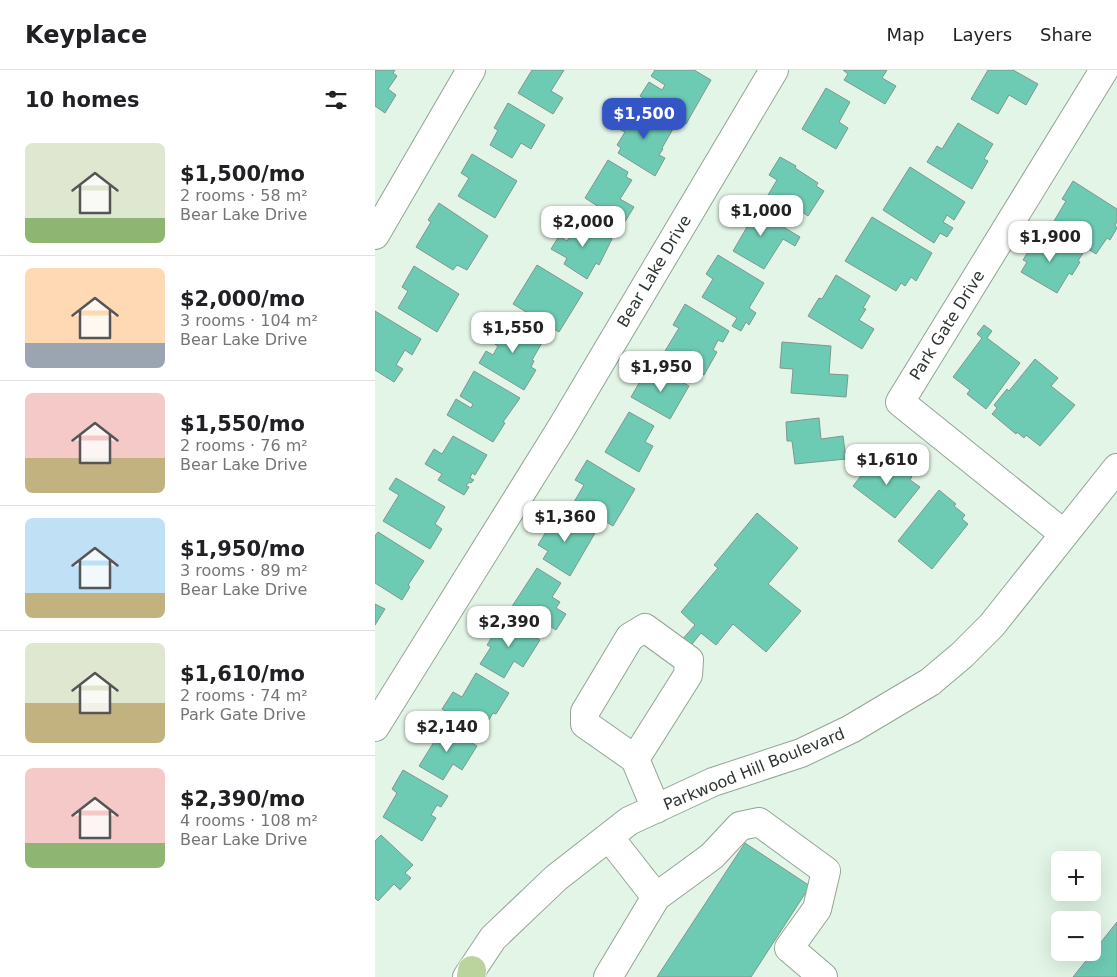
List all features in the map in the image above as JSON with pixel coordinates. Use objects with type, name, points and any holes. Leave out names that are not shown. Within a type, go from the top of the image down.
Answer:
[{"type":"street","points":[[377,228],[471,70]]},
{"type":"street","name":"Bear Lake Drive","points":[[375,727],[562,427],[774,70]]},
{"type":"street","name":"Park Gate Drive","points":[[1064,534],[900,402],[1104,70]]},
{"type":"street","name":"Parkwood Hill Boulevard","points":[[470,975],[493,938],[556,878],[629,821],[713,782],[801,753],[851,729],[930,682],[962,655],[992,625],[1117,468]]},
{"type":"street","points":[[635,759],[688,675],[689,660],[645,628],[630,637],[585,712],[585,724],[635,759],[656,809]]},
{"type":"street","points":[[608,977],[656,897],[712,856],[739,826],[759,822],[826,871],[817,909],[789,948],[823,977]]},
{"type":"street","points":[[609,837],[656,897]]},
{"type":"building","points":[[375,70],[395,70],[393,73],[397,76],[388,89],[396,95],[385,113],[375,106]]},
{"type":"building","points":[[532,70],[564,70],[551,91],[563,98],[553,114],[518,93]]},
{"type":"building","points":[[655,70],[694,70],[711,80],[686,124],[640,96],[649,82],[662,90],[665,85],[651,76]]},
{"type":"building","points":[[843,70],[887,70],[882,78],[896,86],[885,104],[844,80],[848,74]]},
{"type":"building","points":[[988,70],[1013,70],[1038,84],[1026,105],[1009,95],[998,114],[971,99]]},
{"type":"building","points":[[826,88],[850,102],[839,122],[848,128],[836,149],[802,129]]},
{"type":"building","points":[[508,103],[545,125],[531,149],[521,143],[512,158],[490,145],[498,130],[494,128]]},
{"type":"building","points":[[634,106],[673,129],[659,155],[665,158],[655,176],[618,153],[621,148],[617,145],[625,132],[619,129]]},
{"type":"building","points":[[958,123],[993,144],[984,159],[988,161],[972,189],[927,162],[937,146],[942,149]]},
{"type":"building","points":[[472,154],[517,181],[495,218],[458,196],[469,178],[461,173]]},
{"type":"building","points":[[780,157],[796,166],[795,168],[818,183],[816,186],[824,191],[808,216],[802,212],[800,214],[768,195],[777,180],[769,175]]},
{"type":"building","points":[[608,160],[628,172],[626,177],[632,180],[620,199],[634,207],[621,228],[599,215],[602,209],[585,198]]},
{"type":"building","points":[[910,167],[965,202],[954,220],[947,215],[943,222],[953,228],[947,237],[940,233],[934,243],[883,210]]},
{"type":"building","points":[[1073,181],[1117,209],[1117,222],[1115,225],[1117,228],[1110,240],[1107,238],[1096,254],[1051,226],[1066,201],[1062,199]]},
{"type":"building","points":[[439,203],[488,236],[467,270],[457,265],[453,270],[416,247],[431,222],[428,220]]},
{"type":"building","points":[[747,205],[800,237],[795,246],[783,239],[764,269],[733,251],[747,227],[737,221]]},
{"type":"building","points":[[872,217],[932,253],[916,281],[911,277],[905,286],[901,283],[896,291],[845,261]]},
{"type":"building","points":[[580,219],[612,239],[599,265],[596,263],[587,279],[564,264],[567,258],[551,249],[559,236],[567,241]]},
{"type":"building","points":[[1038,235],[1066,251],[1069,245],[1083,253],[1072,275],[1069,273],[1057,293],[1021,272],[1027,262],[1023,260]]},
{"type":"building","points":[[718,255],[764,283],[749,308],[756,313],[749,325],[746,322],[741,331],[732,326],[737,318],[702,297],[713,279],[706,274]]},
{"type":"building","points":[[537,265],[583,293],[559,332],[513,304]]},
{"type":"building","points":[[414,266],[459,294],[437,332],[398,308],[408,291],[402,287]]},
{"type":"building","points":[[836,275],[870,296],[863,308],[866,309],[859,320],[874,329],[862,349],[808,316],[819,298],[822,299]]},
{"type":"building","points":[[685,304],[729,331],[723,342],[718,340],[713,350],[717,352],[704,375],[665,351],[679,328],[673,325]]},
{"type":"building","points":[[375,311],[421,339],[412,355],[405,350],[396,365],[403,369],[394,382],[375,370]]},
{"type":"building","points":[[505,318],[543,341],[532,360],[534,361],[531,367],[536,370],[524,390],[479,363],[486,351],[493,355],[498,346],[490,341]]},
{"type":"building","points":[[984,325],[992,331],[987,338],[1020,363],[986,409],[967,394],[970,390],[953,377],[982,338],[977,334]]},
{"type":"building","points":[[782,342],[831,346],[829,374],[848,375],[846,397],[791,393],[793,369],[780,368]]},
{"type":"building","points":[[1035,359],[1058,378],[1051,386],[1075,405],[1040,446],[1026,435],[1024,438],[1017,432],[1016,434],[992,414],[997,408],[994,405],[1007,389],[1009,391]]},
{"type":"building","points":[[655,367],[689,386],[670,419],[631,397],[642,378],[647,381]]},
{"type":"building","points":[[474,371],[520,398],[503,422],[505,423],[493,442],[447,415],[456,399],[471,408],[473,404],[460,396]]},
{"type":"building","points":[[629,412],[654,426],[645,442],[653,446],[639,472],[605,452]]},
{"type":"building","points":[[819,418],[821,439],[843,436],[846,459],[795,464],[792,441],[787,441],[786,422]]},
{"type":"building","points":[[453,436],[487,455],[475,475],[472,473],[470,478],[474,480],[466,486],[469,487],[464,495],[438,480],[442,474],[425,464],[434,449],[442,454]]},
{"type":"building","points":[[878,454],[893,466],[895,464],[912,477],[910,480],[920,487],[895,518],[853,486]]},
{"type":"building","points":[[587,460],[635,489],[613,526],[574,502],[584,485],[575,480]]},
{"type":"building","points":[[396,478],[445,507],[435,524],[442,529],[430,549],[383,521],[399,495],[389,489]]},
{"type":"building","points":[[939,490],[956,504],[954,506],[965,515],[962,519],[968,524],[932,569],[898,541]]},
{"type":"building","points":[[558,512],[595,533],[570,576],[543,559],[548,551],[538,545]]},
{"type":"building","points":[[757,513],[798,548],[768,584],[801,611],[766,652],[733,624],[716,645],[701,633],[688,649],[680,642],[695,625],[681,612],[718,568],[714,565]]},
{"type":"building","points":[[378,532],[424,561],[408,585],[410,587],[402,600],[375,583],[375,536]]},
{"type":"building","points":[[537,568],[561,583],[552,597],[560,602],[556,608],[566,614],[556,630],[548,625],[546,629],[511,608]]},
{"type":"building","points":[[375,604],[385,609],[375,625]]},
{"type":"building","points":[[504,618],[540,640],[523,667],[514,661],[504,678],[480,664],[491,647],[487,645]]},
{"type":"building","points":[[476,673],[509,693],[496,714],[493,713],[481,733],[442,709],[453,692],[462,697]]},
{"type":"building","points":[[444,726],[477,746],[462,770],[453,764],[443,780],[419,766]]},
{"type":"building","points":[[403,770],[448,796],[441,807],[437,805],[431,815],[436,818],[422,841],[383,817],[397,793],[392,789]]},
{"type":"building","points":[[381,835],[413,865],[405,873],[411,878],[400,890],[394,884],[378,901],[375,898],[375,841]]},
{"type":"building","points":[[745,843],[810,886],[751,977],[657,977]]},
{"type":"building","points":[[1117,922],[1117,977],[1073,977],[1086,961],[1101,961],[1101,942]]}]
